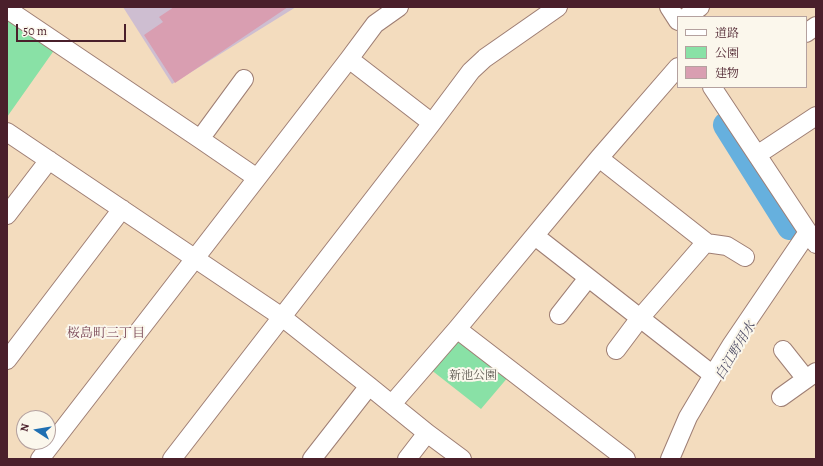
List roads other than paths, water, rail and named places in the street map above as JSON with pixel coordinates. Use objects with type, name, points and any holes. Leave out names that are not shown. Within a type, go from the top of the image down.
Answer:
[{"type":"street","points":[[40,459],[375,24],[399,7]]},
{"type":"street","points":[[172,459],[471,71],[485,58],[558,7]]},
{"type":"street","points":[[669,7],[677,19]]},
{"type":"street","points":[[687,16],[700,7]]},
{"type":"street","points":[[7,9],[200,138],[257,178]]},
{"type":"street","points":[[807,32],[816,26]]},
{"type":"street","points":[[349,59],[432,123]]},
{"type":"street","points":[[392,404],[677,68]]},
{"type":"street","points":[[200,138],[244,79]]},
{"type":"street","points":[[670,459],[688,417],[732,344],[812,238],[757,155],[718,89]]},
{"type":"street","points":[[757,155],[816,116]]},
{"type":"street","points":[[7,132],[282,317],[427,433],[462,459]]},
{"type":"street","points":[[600,158],[706,243],[727,246],[746,257]]},
{"type":"street","points":[[7,215],[49,160]]},
{"type":"street","points":[[7,360],[122,209]]},
{"type":"street","points":[[535,236],[713,376]]},
{"type":"street","points":[[616,350],[640,318],[706,243]]},
{"type":"street","points":[[559,315],[588,278]]},
{"type":"street","points":[[457,329],[626,459]]},
{"type":"street","points":[[781,397],[811,376],[782,350]]},
{"type":"street","points":[[312,459],[369,386]]},
{"type":"street","points":[[407,459],[427,433]]},
{"type":"waterway","name":"白江野用水","points":[[726,125],[790,227]]},
{"type":"district","name":"桜島町三丁目","points":[[106,334]]},
{"type":"park label","name":"新池公園","points":[[473,376]]}]
